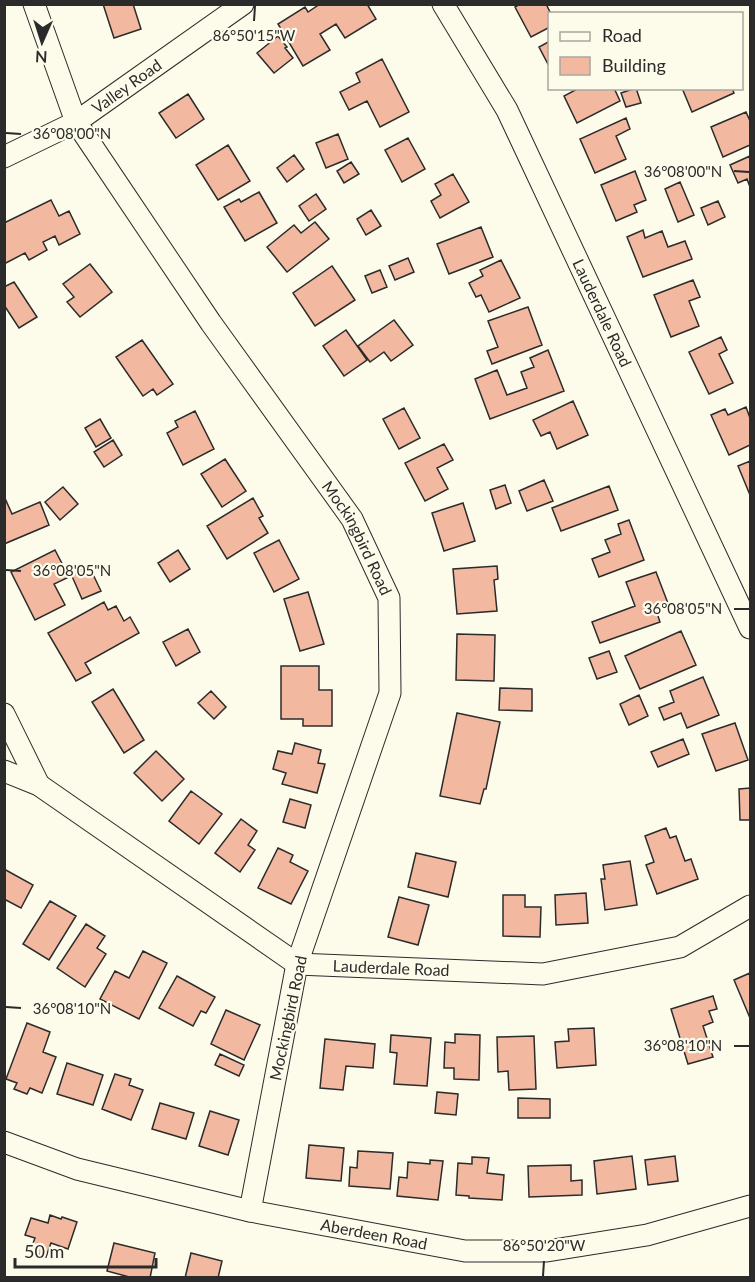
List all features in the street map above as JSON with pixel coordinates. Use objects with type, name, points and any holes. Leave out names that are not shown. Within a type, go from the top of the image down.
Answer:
[{"type":"street","name":"Mockingbird Road","points":[[33,4],[76,122],[211,323],[352,519],[389,598],[390,693],[297,964],[250,1211]]},
{"type":"street","name":"Valley Road","points":[[4,157],[76,122],[243,4]]},
{"type":"street","name":"Lauderdale Road","points":[[442,4],[507,110],[750,628]]},
{"type":"street","points":[[4,714],[39,785]]},
{"type":"street","points":[[4,771],[39,785],[297,964]]},
{"type":"street","name":"Lauderdale Road","points":[[297,964],[543,974],[680,947],[750,906]]},
{"type":"street","name":"Aberdeen Road","points":[[4,1142],[77,1169],[250,1211],[465,1251],[547,1251],[647,1235],[750,1206]]},
{"type":"building","points":[[103,4],[133,4],[141,29],[114,38]]},
{"type":"building","points":[[320,4],[367,4],[376,19],[345,38],[336,24],[320,34],[330,50],[303,66],[278,24],[305,7],[308,12]]},
{"type":"building","points":[[520,4],[546,4],[550,12],[548,12],[548,28],[531,37],[515,7]]},
{"type":"building","points":[[278,36],[293,58],[274,73],[257,53]]},
{"type":"building","points":[[548,42],[548,64],[539,47]]},
{"type":"building","points":[[382,59],[409,112],[380,127],[367,101],[349,110],[340,92],[360,82],[356,73]]},
{"type":"building","points":[[575,90],[615,90],[620,101],[577,123],[564,96]]},
{"type":"building","points":[[637,90],[641,103],[626,107],[621,93]]},
{"type":"building","points":[[683,90],[733,90],[734,93],[692,112]]},
{"type":"building","points":[[188,94],[204,119],[176,138],[159,113]]},
{"type":"building","points":[[746,112],[750,121],[750,145],[723,157],[711,127]]},
{"type":"building","points":[[626,118],[630,129],[616,136],[626,159],[595,173],[580,139]]},
{"type":"building","points":[[338,134],[348,159],[326,168],[316,143]]},
{"type":"building","points":[[408,138],[425,169],[402,182],[385,150]]},
{"type":"building","points":[[228,145],[250,181],[218,200],[196,165]]},
{"type":"building","points":[[294,155],[304,169],[287,182],[277,168]]},
{"type":"building","points":[[750,156],[750,187],[747,179],[738,183],[730,165]]},
{"type":"building","points":[[351,162],[359,174],[344,183],[337,171]]},
{"type":"building","points":[[635,171],[646,200],[634,205],[637,212],[616,221],[601,185]]},
{"type":"building","points":[[453,174],[469,202],[440,218],[431,201],[441,195],[435,184]]},
{"type":"building","points":[[680,182],[694,215],[678,222],[665,189]]},
{"type":"building","points":[[259,192],[277,223],[245,241],[224,207],[239,199],[241,202]]},
{"type":"building","points":[[316,194],[326,209],[309,221],[299,206]]},
{"type":"building","points":[[51,200],[59,216],[69,211],[80,234],[59,245],[55,236],[43,242],[47,250],[29,260],[25,253],[4,264],[4,223]]},
{"type":"building","points":[[718,201],[725,217],[708,225],[701,208]]},
{"type":"building","points":[[371,210],[381,226],[366,235],[357,219]]},
{"type":"building","points":[[315,222],[329,239],[287,272],[267,247],[294,225],[301,233]]},
{"type":"building","points":[[481,227],[493,257],[449,274],[437,244]]},
{"type":"building","points":[[643,230],[645,238],[662,231],[668,247],[685,241],[692,259],[643,277],[627,237]]},
{"type":"building","points":[[408,258],[414,272],[395,280],[389,266]]},
{"type":"building","points":[[501,260],[520,298],[489,312],[481,295],[476,297],[469,283],[483,276],[480,270]]},
{"type":"building","points":[[90,264],[112,292],[80,317],[67,302],[74,297],[63,284]]},
{"type":"building","points":[[332,266],[355,300],[315,326],[293,293]]},
{"type":"building","points":[[380,270],[387,287],[372,293],[365,276]]},
{"type":"building","points":[[693,280],[700,297],[689,301],[699,326],[671,337],[654,295]]},
{"type":"building","points":[[14,282],[37,317],[19,328],[4,305],[4,287]]},
{"type":"building","points":[[528,307],[542,345],[492,364],[487,351],[498,347],[488,321]]},
{"type":"building","points":[[394,320],[413,345],[391,361],[384,352],[370,362],[358,346]]},
{"type":"building","points":[[346,330],[367,360],[344,376],[323,346]]},
{"type":"building","points":[[721,337],[727,350],[719,354],[733,383],[709,394],[689,352]]},
{"type":"building","points":[[142,340],[173,384],[157,395],[153,389],[143,396],[116,357]]},
{"type":"building","points":[[548,350],[564,391],[490,419],[475,379],[497,370],[507,395],[527,388],[521,372],[534,367],[530,358]]},
{"type":"building","points":[[573,401],[588,435],[557,449],[550,432],[541,436],[533,420]]},
{"type":"building","points":[[746,407],[750,418],[750,445],[729,455],[711,415],[725,409],[728,415]]},
{"type":"building","points":[[404,408],[420,438],[399,449],[383,419]]},
{"type":"building","points":[[195,411],[214,449],[183,465],[167,433],[178,427],[175,421]]},
{"type":"building","points":[[100,419],[111,438],[96,447],[85,428]]},
{"type":"building","points":[[113,440],[122,455],[104,467],[94,452]]},
{"type":"building","points":[[444,444],[453,460],[437,468],[448,489],[425,501],[405,463]]},
{"type":"building","points":[[225,459],[246,491],[222,507],[201,474]]},
{"type":"building","points":[[750,461],[750,495],[738,466]]},
{"type":"building","points":[[544,480],[553,501],[527,511],[519,491]]},
{"type":"building","points":[[505,485],[511,503],[496,509],[490,490]]},
{"type":"building","points":[[609,486],[618,510],[561,531],[552,508]]},
{"type":"building","points":[[63,487],[78,504],[60,520],[45,502]]},
{"type":"building","points":[[4,496],[12,514],[40,502],[49,525],[4,544]]},
{"type":"building","points":[[253,498],[263,516],[259,518],[268,533],[227,559],[207,526]]},
{"type":"building","points":[[463,503],[475,541],[444,551],[432,513]]},
{"type":"building","points":[[629,520],[644,560],[599,577],[592,559],[610,552],[605,540],[621,534],[618,524]]},
{"type":"building","points":[[279,540],[299,579],[274,592],[254,553]]},
{"type":"building","points":[[55,550],[69,577],[54,584],[65,605],[35,620],[11,572]]},
{"type":"building","points":[[178,550],[190,569],[170,582],[158,563]]},
{"type":"building","points":[[89,566],[101,591],[82,599],[71,574]]},
{"type":"building","points":[[497,566],[498,579],[494,580],[497,611],[457,614],[453,569]]},
{"type":"building","points":[[656,572],[669,606],[656,610],[660,622],[600,643],[592,622],[635,606],[626,582]]},
{"type":"building","points":[[308,592],[324,644],[300,651],[284,599]]},
{"type":"building","points":[[104,602],[108,610],[116,606],[124,621],[130,617],[139,633],[85,663],[91,673],[76,681],[48,633]]},
{"type":"building","points":[[188,629],[200,652],[176,666],[163,642]]},
{"type":"building","points":[[681,631],[696,665],[640,689],[625,656]]},
{"type":"building","points":[[457,634],[495,635],[494,681],[456,680]]},
{"type":"building","points":[[609,651],[617,672],[597,679],[589,658]]},
{"type":"building","points":[[281,666],[319,666],[319,690],[332,690],[332,726],[303,726],[303,719],[281,719]]},
{"type":"building","points":[[703,677],[719,715],[687,728],[681,713],[664,720],[659,708],[674,702],[670,691]]},
{"type":"building","points":[[500,688],[532,689],[532,711],[499,710]]},
{"type":"building","points":[[113,689],[144,740],[124,753],[92,702]]},
{"type":"building","points":[[211,691],[226,707],[214,719],[198,703]]},
{"type":"building","points":[[639,695],[648,716],[629,725],[620,704]]},
{"type":"building","points":[[457,713],[500,722],[486,789],[484,789],[480,804],[440,796]]},
{"type":"building","points":[[735,723],[748,760],[716,771],[702,734]]},
{"type":"building","points":[[683,739],[689,754],[658,767],[651,752]]},
{"type":"building","points":[[295,743],[321,750],[318,763],[325,764],[317,793],[282,784],[286,773],[273,769],[278,751],[292,754]]},
{"type":"building","points":[[156,751],[184,779],[162,801],[134,773]]},
{"type":"building","points":[[750,788],[750,820],[740,820],[739,789]]},
{"type":"building","points":[[191,791],[222,814],[199,844],[169,821]]},
{"type":"building","points":[[290,799],[311,805],[305,828],[283,822]]},
{"type":"building","points":[[241,819],[257,831],[248,845],[255,850],[240,872],[215,853]]},
{"type":"building","points":[[666,828],[670,838],[676,836],[685,861],[691,859],[698,879],[657,894],[646,865],[654,862],[645,836]]},
{"type":"building","points":[[278,848],[293,855],[290,862],[308,871],[291,904],[258,888]]},
{"type":"building","points":[[416,853],[456,862],[448,897],[408,887]]},
{"type":"building","points":[[630,861],[637,905],[605,910],[601,879],[605,879],[603,865]]},
{"type":"building","points":[[4,869],[33,885],[21,908],[4,899]]},
{"type":"building","points":[[586,893],[588,923],[556,925],[555,895]]},
{"type":"building","points":[[503,895],[525,895],[525,907],[541,907],[540,937],[503,936]]},
{"type":"building","points":[[399,897],[429,905],[418,945],[388,937]]},
{"type":"building","points":[[50,901],[76,916],[49,960],[23,944]]},
{"type":"building","points":[[86,924],[105,936],[97,948],[106,954],[85,987],[57,968]]},
{"type":"building","points":[[143,951],[167,963],[139,1019],[100,999],[115,971],[129,978]]},
{"type":"building","points":[[750,973],[750,1018],[734,980]]},
{"type":"building","points":[[177,976],[215,997],[206,1013],[201,1011],[193,1026],[159,1008]]},
{"type":"building","points":[[713,996],[717,1009],[709,1011],[713,1022],[703,1026],[713,1057],[688,1064],[671,1009]]},
{"type":"building","points":[[226,1010],[260,1025],[244,1060],[211,1044]]},
{"type":"building","points":[[27,1023],[50,1032],[43,1052],[56,1057],[42,1093],[30,1088],[27,1094],[14,1089],[17,1083],[6,1079]]},
{"type":"building","points":[[594,1028],[596,1065],[557,1068],[555,1042],[569,1041],[568,1029]]},
{"type":"building","points":[[455,1034],[480,1035],[479,1080],[454,1079],[454,1068],[444,1068],[445,1042],[455,1043]]},
{"type":"building","points":[[391,1035],[431,1038],[427,1086],[394,1084],[397,1053],[390,1052]]},
{"type":"building","points":[[534,1036],[536,1089],[509,1090],[508,1071],[498,1072],[497,1037]]},
{"type":"building","points":[[325,1039],[375,1044],[373,1068],[346,1066],[343,1090],[320,1088]]},
{"type":"building","points":[[220,1054],[244,1065],[239,1076],[215,1065]]},
{"type":"building","points":[[67,1063],[103,1075],[93,1105],[57,1094]]},
{"type":"building","points":[[115,1074],[131,1079],[129,1085],[143,1090],[131,1120],[102,1109]]},
{"type":"building","points":[[437,1092],[458,1094],[456,1115],[435,1113]]},
{"type":"building","points":[[518,1098],[550,1099],[550,1118],[518,1118]]},
{"type":"building","points":[[160,1103],[194,1113],[186,1139],[152,1129]]},
{"type":"building","points":[[210,1111],[239,1120],[228,1155],[199,1146]]},
{"type":"building","points":[[309,1145],[344,1148],[341,1181],[306,1178]]},
{"type":"building","points":[[358,1151],[393,1153],[390,1189],[349,1186],[350,1167],[357,1168]]},
{"type":"building","points":[[632,1156],[636,1189],[597,1194],[594,1161]]},
{"type":"building","points":[[675,1156],[678,1181],[648,1185],[645,1160]]},
{"type":"building","points":[[472,1157],[489,1158],[487,1173],[504,1175],[502,1200],[456,1195],[458,1163],[472,1164]]},
{"type":"building","points":[[430,1160],[443,1161],[438,1200],[397,1196],[399,1177],[407,1178],[408,1162],[430,1164]]},
{"type":"building","points":[[571,1165],[571,1181],[582,1180],[582,1195],[529,1197],[528,1166]]},
{"type":"building","points":[[50,1215],[77,1222],[68,1249],[51,1243],[46,1257],[30,1251],[35,1238],[25,1235],[31,1218],[48,1223]]},
{"type":"building","points":[[114,1243],[155,1253],[150,1278],[133,1278],[107,1271]]},
{"type":"building","points":[[191,1253],[222,1261],[218,1278],[185,1278]]}]
